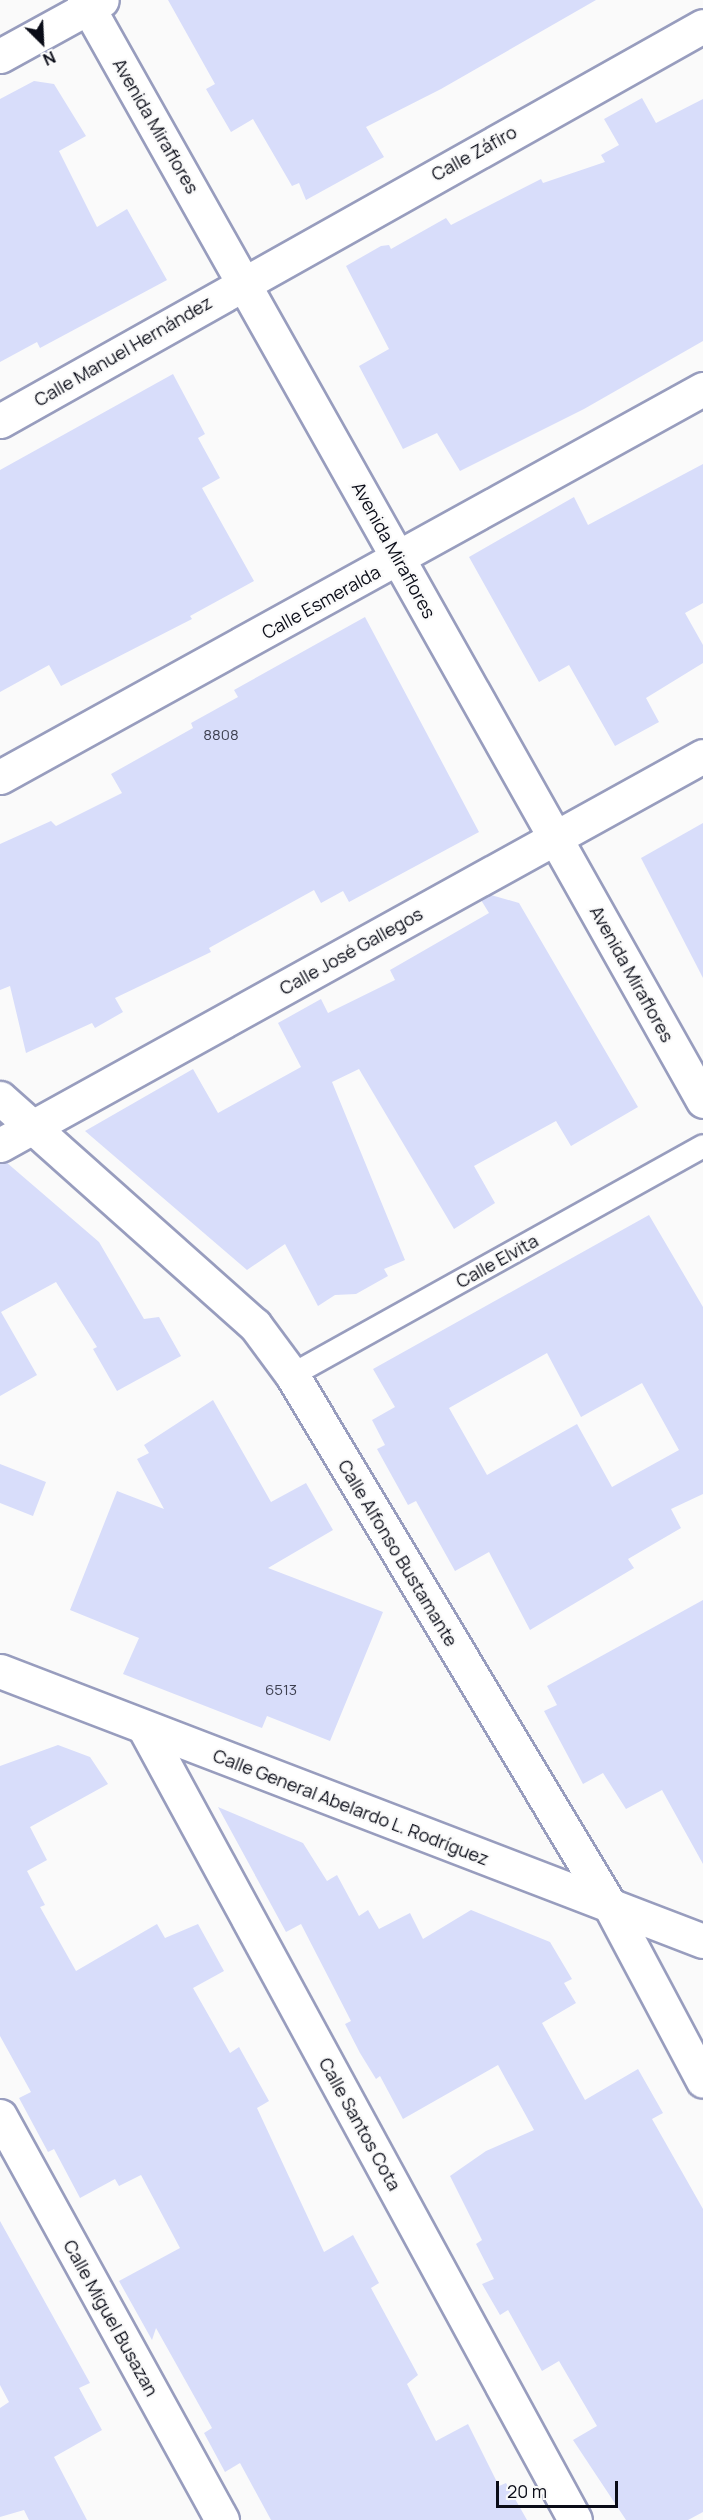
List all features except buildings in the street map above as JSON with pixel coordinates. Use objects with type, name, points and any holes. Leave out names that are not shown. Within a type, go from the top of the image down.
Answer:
[{"type":"street","points":[[0,56],[92,3]]},
{"type":"street","name":"Avenida Miraflores","points":[[92,3],[399,560],[703,1101]]},
{"type":"street","name":"Calle Záfiro","points":[[245,281],[703,26]]},
{"type":"street","name":"Calle Manuel Hernández","points":[[0,421],[245,281]]},
{"type":"street","name":"Calle Esmeralda","points":[[0,777],[399,560],[703,389]]},
{"type":"street","name":"Calle José Gallegos","points":[[0,1145],[703,756]]},
{"type":"street","name":"Calle Alfonso Bustamante","points":[[0,1098],[255,1325],[292,1375],[609,1904],[703,2081]]},
{"type":"street","name":"Calle General Abelardo L. Rodríguez","points":[[0,1671],[145,1729],[703,1941]]},
{"type":"street","name":"Calle Santos Cota","points":[[145,1729],[575,2520]]},
{"type":"street","name":"Calle Miguel Busazan","points":[[0,2116],[222,2520]]},
{"type":"lane","name":"Calle Elvita","points":[[292,1375],[703,1146]]}]
